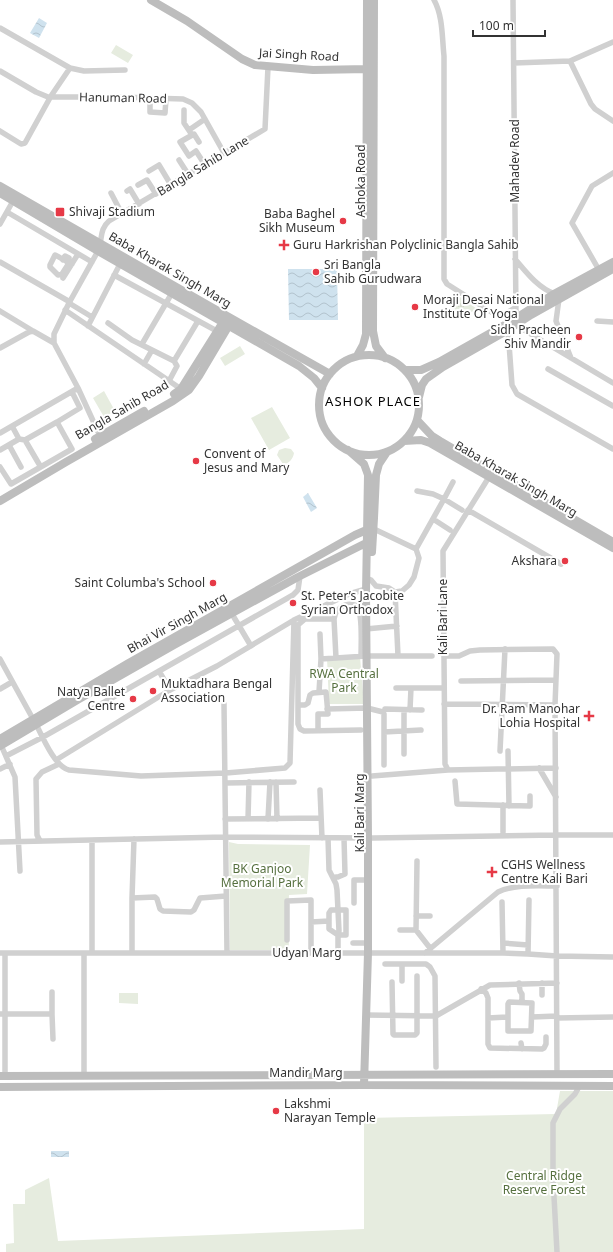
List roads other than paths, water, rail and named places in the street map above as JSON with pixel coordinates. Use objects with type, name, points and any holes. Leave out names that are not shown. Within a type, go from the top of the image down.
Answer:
[{"type":"street","name":"Jai Singh Road","points":[[151,0],[186,21],[242,59],[255,65],[313,70],[368,69]]},
{"type":"street","name":"Ashoka Road","points":[[357,356],[363,345],[366,334],[367,199],[362,189],[362,152],[367,138],[367,0]]},
{"type":"street","name":"Ashoka Road","points":[[374,0],[373,331],[376,346],[386,358]]},
{"type":"street","points":[[434,0],[441,23],[444,56],[444,279],[447,284],[496,316],[503,315],[515,308]]},
{"type":"street","name":"Mahadev Road","points":[[513,0],[515,308],[518,321]]},
{"type":"street","points":[[0,28],[70,68],[84,71],[125,70]]},
{"type":"street","points":[[514,63],[570,61],[610,44],[613,38]]},
{"type":"street","points":[[570,61],[591,104],[595,109],[613,121]]},
{"type":"street","name":"Bangla Sahib Lane","points":[[54,343],[54,334],[65,310],[99,248],[102,230],[105,225],[265,129],[268,67]]},
{"type":"street","points":[[0,131],[21,144],[25,143],[70,68]]},
{"type":"street","name":"Hanuman Road","points":[[0,71],[42,95],[183,99],[192,103],[201,112],[224,153]]},
{"type":"street","points":[[150,103],[150,112],[165,113],[166,99]]},
{"type":"street","points":[[184,110],[184,123],[199,142]]},
{"type":"street","points":[[189,130],[205,119]]},
{"type":"street","points":[[192,135],[180,142],[189,156],[196,151],[205,165]]},
{"type":"street","points":[[179,160],[188,174]]},
{"type":"street","points":[[149,170],[159,165],[171,185]]},
{"type":"street","points":[[599,270],[572,223],[592,186],[613,173]]},
{"type":"street","points":[[138,185],[147,180],[156,194]]},
{"type":"street","name":"Baba Kharak Singh Marg","points":[[0,186],[99,248],[120,264],[172,293],[330,374]]},
{"type":"street","points":[[127,191],[130,189],[139,204]]},
{"type":"street","name":"Baba Kharak Singh Marg","points":[[0,193],[228,321],[299,366],[314,378],[322,388]]},
{"type":"street","points":[[111,193],[122,214]]},
{"type":"street","points":[[0,224],[13,201]]},
{"type":"street","points":[[7,212],[92,262]]},
{"type":"street","points":[[63,278],[68,262],[78,254]]},
{"type":"street","points":[[515,259],[536,282],[557,296]]},
{"type":"street","points":[[0,262],[92,317]]},
{"type":"street","points":[[418,398],[420,388],[426,379],[441,365],[518,321],[613,262]]},
{"type":"street","points":[[88,326],[120,264]]},
{"type":"street","points":[[557,296],[613,269]]},
{"type":"street","points":[[114,275],[214,330]]},
{"type":"street","points":[[142,344],[172,293]]},
{"type":"street","points":[[557,296],[556,321],[571,358]]},
{"type":"street","points":[[65,310],[181,389]]},
{"type":"street","points":[[0,311],[54,343],[78,388],[100,436]]},
{"type":"street","points":[[174,361],[198,321]]},
{"type":"street","name":"Bangla Sahib Road","points":[[0,494],[181,389],[228,321]]},
{"type":"street","name":"Bangla Sahib Road","points":[[0,500],[173,401],[189,390],[200,376],[228,321]]},
{"type":"street","points":[[405,370],[422,370],[441,365],[508,330],[518,321]]},
{"type":"street","points":[[518,321],[524,330],[613,383]]},
{"type":"street","points":[[597,321],[613,322]]},
{"type":"street","points":[[108,323],[152,350],[174,361],[177,366],[168,380]]},
{"type":"street","points":[[508,330],[512,385],[517,394],[613,449]]},
{"type":"street","points":[[0,348],[29,332],[34,331]]},
{"type":"street","points":[[144,364],[152,350]]},
{"type":"street","points":[[348,450],[362,455],[387,452],[396,448],[404,441],[412,431],[417,420],[419,409],[415,386],[405,370],[386,358],[371,355],[357,356],[342,363],[330,374],[322,388],[319,402],[320,417],[328,434],[364,464],[368,475],[371,528]]},
{"type":"street","points":[[548,369],[613,406]]},
{"type":"street","points":[[0,433],[78,388]]},
{"type":"street","points":[[0,450],[57,422],[80,408],[72,392]]},
{"type":"street","name":"Baba Kharak Singh Marg","points":[[417,420],[440,442],[613,542]]},
{"type":"street","points":[[0,467],[12,484],[72,449],[57,422]]},
{"type":"street","points":[[12,426],[39,464]]},
{"type":"street","name":"Baba Kharak Singh Marg","points":[[404,441],[421,440],[430,443],[613,548]]},
{"type":"street","points":[[9,445],[20,467]]},
{"type":"street","points":[[371,528],[376,475],[379,464],[387,452]]},
{"type":"street","name":"Kali Bari Lane","points":[[448,770],[444,764],[443,551],[489,477]]},
{"type":"street","points":[[416,549],[452,482]]},
{"type":"street","points":[[417,491],[433,494],[462,510]]},
{"type":"street","points":[[468,510],[561,564]]},
{"type":"street","points":[[433,519],[450,530]]},
{"type":"street","points":[[368,579],[376,586],[389,588],[395,592],[402,591],[409,585],[414,577],[419,558],[416,549],[371,528]]},
{"type":"street","name":"Kali Bari Marg","points":[[370,953],[368,943],[372,776],[366,656],[368,628],[369,542],[371,528]]},
{"type":"street","name":"Bhai Vir Singh Marg","points":[[0,743],[127,664],[371,528]]},
{"type":"street","name":"Bhai Vir Singh Marg","points":[[34,722],[300,576],[369,542]]},
{"type":"street","points":[[6,756],[43,737],[296,593],[300,576]]},
{"type":"street","name":"Kali Bari Marg","points":[[368,579],[366,589],[368,628]]},
{"type":"street","points":[[40,841],[37,835],[36,779],[42,772],[170,690],[217,666],[294,620],[349,594],[366,589]]},
{"type":"street","points":[[395,592],[398,656]]},
{"type":"street","points":[[336,658],[335,613],[345,605],[354,604],[358,607],[360,615],[366,656]]},
{"type":"street","points":[[232,614],[251,646]]},
{"type":"street","points":[[334,619],[305,619],[298,625],[298,724],[300,729],[304,731],[361,730]]},
{"type":"street","points":[[0,659],[34,722],[58,762],[65,769],[141,776],[226,773],[284,768],[290,763],[294,620]]},
{"type":"street","points":[[368,628],[396,626]]},
{"type":"street","points":[[319,692],[321,659],[320,634]]},
{"type":"street","points":[[500,751],[505,649]]},
{"type":"street","points":[[444,656],[459,656],[470,651],[505,649],[554,649],[557,654],[555,705],[557,1075]]},
{"type":"street","points":[[321,659],[366,656],[432,656]]},
{"type":"street","points":[[159,671],[170,690]]},
{"type":"street","points":[[460,681],[556,680]]},
{"type":"street","points":[[0,689],[12,682]]},
{"type":"street","points":[[396,688],[444,688]]},
{"type":"street","points":[[404,754],[404,731],[410,688]]},
{"type":"street","points":[[298,705],[305,705],[308,703],[310,695],[319,692],[326,692],[328,714],[318,714],[318,730]]},
{"type":"street","points":[[224,704],[228,953]]},
{"type":"street","points":[[444,704],[555,705]]},
{"type":"street","points":[[328,709],[369,708],[381,711],[384,714],[384,765]]},
{"type":"street","name":"Kali Bari Marg","points":[[369,708],[370,838]]},
{"type":"street","points":[[385,709],[422,710]]},
{"type":"street","points":[[384,732],[421,730]]},
{"type":"street","points":[[0,743],[15,777],[20,871]]},
{"type":"street","points":[[504,832],[508,751]]},
{"type":"street","points":[[0,769],[10,764]]},
{"type":"street","points":[[539,768],[556,797]]},
{"type":"street","points":[[372,776],[448,770],[556,768]]},
{"type":"street","points":[[455,781],[457,804],[530,806],[530,796]]},
{"type":"street","points":[[248,819],[249,782]]},
{"type":"street","points":[[273,782],[277,819]]},
{"type":"street","points":[[268,819],[273,782]]},
{"type":"street","points":[[226,783],[294,782]]},
{"type":"street","points":[[320,790],[322,838]]},
{"type":"street","points":[[225,819],[321,818]]},
{"type":"street","points":[[0,842],[225,837],[370,838],[613,835]]},
{"type":"street","points":[[328,838],[329,870],[336,884],[338,910],[338,953]]},
{"type":"street","points":[[336,877],[345,874],[344,838]]},
{"type":"street","points":[[132,953],[134,839]]},
{"type":"street","points":[[92,840],[92,953]]},
{"type":"street","points":[[417,861],[416,930],[430,948]]},
{"type":"street","points":[[354,903],[354,880],[369,883]]},
{"type":"street","name":"Kali Bari Marg","points":[[366,1085],[370,953],[369,883]]},
{"type":"street","points":[[425,953],[498,892],[504,889],[520,887],[557,886]]},
{"type":"street","points":[[132,898],[155,897],[160,909],[163,911],[191,912],[194,910],[200,898],[226,896]]},
{"type":"street","points":[[287,940],[287,901],[311,900],[312,953]]},
{"type":"street","points":[[528,900],[528,954]]},
{"type":"street","points":[[502,902],[503,953]]},
{"type":"street","points":[[338,910],[331,910],[329,913],[329,929],[338,933]]},
{"type":"street","points":[[416,916],[430,916]]},
{"type":"street","points":[[311,922],[329,921]]},
{"type":"street","points":[[400,930],[416,930]]},
{"type":"street","points":[[353,943],[368,943]]},
{"type":"street","points":[[503,943],[528,945]]},
{"type":"street","points":[[2,953],[3,1076]]},
{"type":"street","name":"Udyan Marg","points":[[2,953],[503,953],[556,956],[613,956]]},
{"type":"street","points":[[84,953],[84,1076]]},
{"type":"street","points":[[385,964],[426,964],[433,971],[435,976],[436,1067]]},
{"type":"street","points":[[402,964],[402,981]]},
{"type":"street","points":[[392,982],[392,1016],[394,1035],[416,1034],[417,976]]},
{"type":"street","points":[[519,983],[522,994],[522,1002]]},
{"type":"street","points":[[542,983],[542,995]]},
{"type":"street","points":[[368,1015],[436,1016],[481,989],[493,984],[557,983]]},
{"type":"street","points":[[481,989],[486,993],[488,998],[488,1044],[490,1048],[522,1046],[544,1048],[546,1044],[546,1037]]},
{"type":"street","points":[[52,992],[53,1039]]},
{"type":"street","points":[[508,1002],[532,1003],[532,1016],[532,1029],[529,1032],[509,1032],[507,1030],[508,1002]]},
{"type":"street","points":[[3,1014],[52,1014]]},
{"type":"street","points":[[532,1016],[613,1017]]},
{"type":"street","points":[[542,1016],[542,1023]]},
{"type":"street","points":[[488,1018],[508,1017]]},
{"type":"street","name":"Mandir Marg","points":[[3,1076],[613,1074]]},
{"type":"street","points":[[173,1076],[174,1086]]},
{"type":"street","name":"Mandir Marg","points":[[0,1087],[366,1085],[613,1086]]},
{"type":"street","points":[[556,1252],[553,1178],[554,1123],[560,1109],[575,1094],[580,1085]]},
{"type":"water","points":[[39,18],[47,23],[39,38],[30,33]]},
{"type":"water","points":[[288,269],[337,269],[338,320],[289,320]]},
{"type":"water","points":[[308,493],[317,508],[311,512],[303,497]]},
{"type":"water","points":[[51,1151],[69,1151],[69,1157],[51,1157]]},
{"type":"place","name":"Shivaji Stadium","points":[[60,212]]},
{"type":"place","name":"Baba Baghel Sikh Museum","points":[[343,221]]},
{"type":"place","name":"Guru Harkrishan Polyclinic Bangla Sahib","points":[[284,245]]},
{"type":"place","name":"Sri Bangla Sahib Gurudwara","points":[[316,272]]},
{"type":"place","name":"Moraji Desai National Institute Of Yoga","points":[[415,307]]},
{"type":"place","name":"Sidh Pracheen Shiv Mandir","points":[[579,337]]},
{"type":"place","name":"Convent of Jesus and Mary","points":[[196,461]]},
{"type":"place","name":"Akshara","points":[[565,561]]},
{"type":"place","name":"Saint Columba's School","points":[[213,583]]},
{"type":"place","name":"St. Peter’s Jacobite Syrian Orthodox","points":[[293,603]]},
{"type":"place","name":"Muktadhara Bengal Association","points":[[153,691]]},
{"type":"place","name":"Natya Ballet Centre","points":[[133,699]]},
{"type":"place","name":"Dr. Ram Manohar Lohia Hospital","points":[[589,716]]},
{"type":"place","name":"CGHS Wellness Centre Kali Bari","points":[[492,872]]},
{"type":"place","name":"Lakshmi Narayan Temple","points":[[276,1111]]},
{"type":"district","name":"ASHOK PLACE","points":[[373,401]]},
{"type":"park label","name":"RWA Central Park","points":[[344,681]]},
{"type":"park label","name":"BK Ganjoo Memorial Park","points":[[262,876]]},
{"type":"park label","name":"Central Ridge Reserve Forest","points":[[544,1183]]}]
